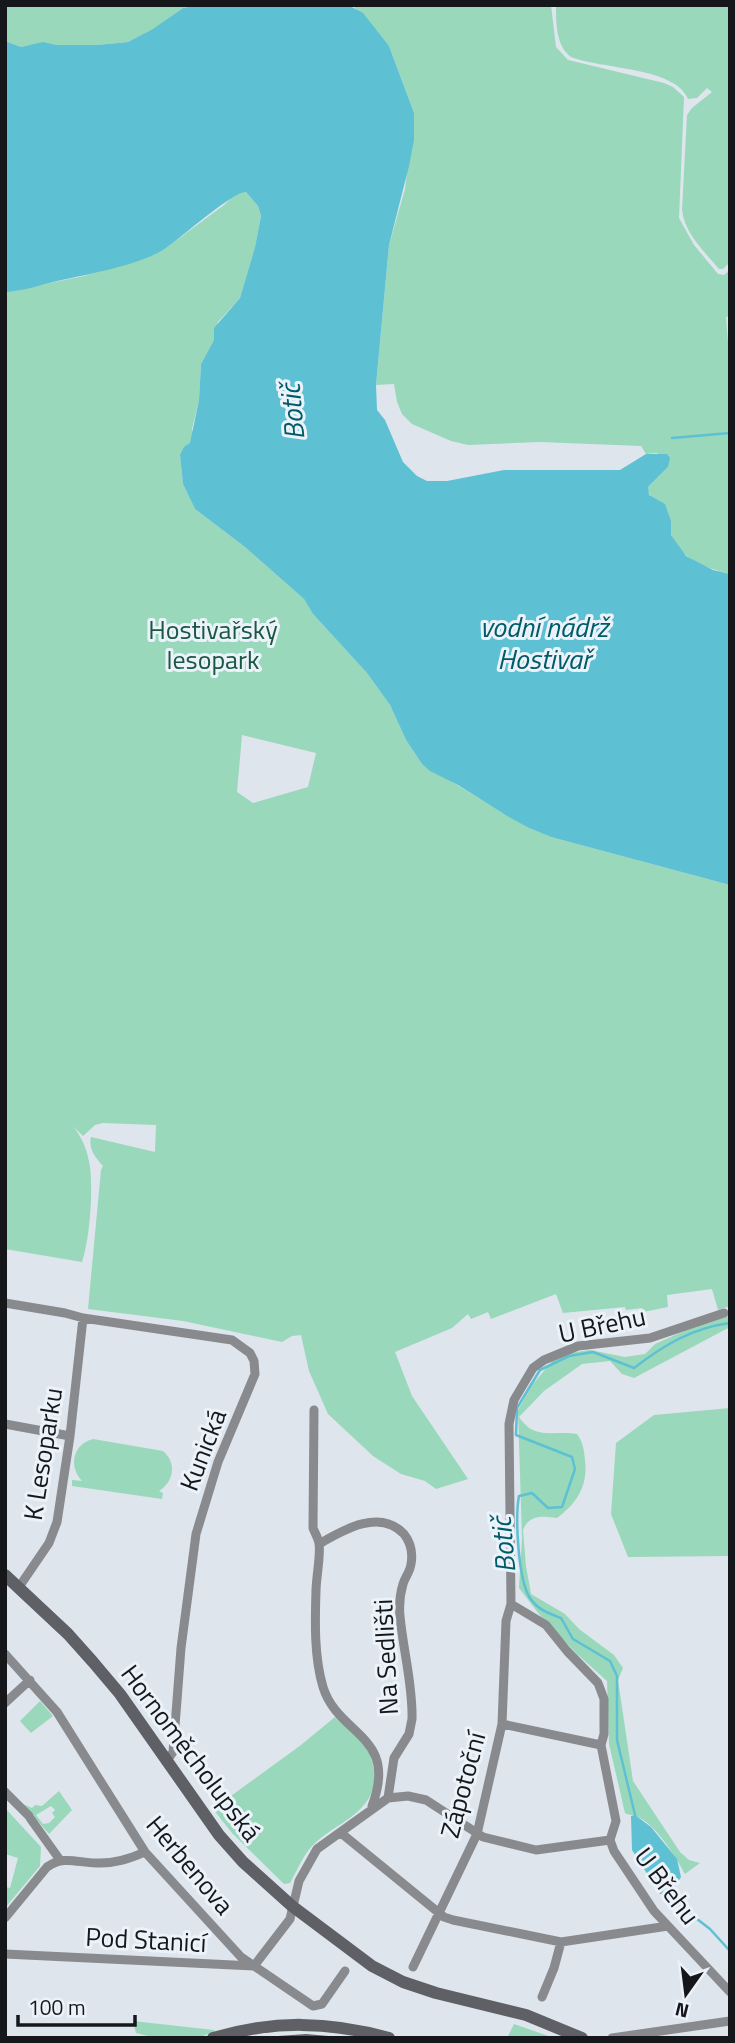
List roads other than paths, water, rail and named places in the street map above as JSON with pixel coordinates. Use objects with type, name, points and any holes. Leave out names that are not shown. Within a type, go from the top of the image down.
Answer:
[{"type":"street","points":[[5,1303],[83,1318]]},
{"type":"street","name":"U Břehu","points":[[724,1313],[650,1338],[574,1347],[544,1360],[533,1368],[514,1401],[509,1424],[511,1604],[546,1625],[598,1683],[604,1699],[604,1734],[601,1745],[615,1821],[610,1840],[614,1851],[654,1911],[730,1992]]},
{"type":"street","name":"K Lesoparku","points":[[19,1587],[37,1562],[55,1529],[70,1436],[83,1318]]},
{"type":"street","name":"Kunická","points":[[83,1318],[232,1340],[246,1348],[254,1361],[254,1377],[218,1462],[196,1534],[181,1648],[173,1752],[163,1757]]},
{"type":"street","points":[[314,1410],[313,1528],[320,1544],[315,1606],[322,1685],[327,1699],[358,1731],[374,1755],[379,1776],[372,1808]]},
{"type":"street","points":[[5,1424],[70,1436]]},
{"type":"street","name":"Na Sedlišti","points":[[320,1544],[354,1525],[365,1522],[384,1523],[400,1531],[412,1550],[411,1566],[402,1590],[399,1615],[412,1719],[409,1734],[391,1767],[388,1798]]},
{"type":"street","name":"Hornoměcholupská","points":[[5,1574],[68,1634],[110,1681],[196,1805],[235,1853],[292,1906],[372,1966],[403,1982],[526,2015],[583,2038]]},
{"type":"street","name":"Zápotoční","points":[[413,1967],[477,1834],[502,1724],[506,1621],[511,1604]]},
{"type":"street","name":"Herbenova","points":[[5,1654],[30,1680],[67,1727],[145,1852],[228,1944],[254,1966],[313,2006],[322,2004],[345,1971]]},
{"type":"street","points":[[5,1703],[30,1680]]},
{"type":"street","points":[[502,1724],[601,1745]]},
{"type":"street","points":[[5,1792],[30,1817],[60,1860]]},
{"type":"street","points":[[254,1966],[290,1919],[299,1881],[313,1855],[325,1841],[341,1833],[388,1798],[408,1796],[426,1800],[477,1834],[536,1850],[610,1840]]},
{"type":"street","points":[[341,1833],[453,1920],[561,1942],[668,1926]]},
{"type":"street","points":[[5,1917],[47,1867],[60,1860],[114,1862],[145,1852]]},
{"type":"street","points":[[542,1997],[561,1942]]},
{"type":"street","name":"Pod Stanicí","points":[[5,1954],[254,1966]]},
{"type":"street","points":[[612,2038],[730,2021]]},
{"type":"street","points":[[213,2038],[254,2028],[305,2024],[346,2028],[388,2038]]},
{"type":"water","name":"vodní nádrž Hostivař","points":[[199,5],[348,5],[363,13],[389,46],[414,113],[414,140],[389,245],[376,385],[377,410],[385,420],[403,462],[417,476],[427,481],[447,481],[504,470],[620,470],[646,454],[667,454],[670,458],[668,467],[648,487],[649,495],[665,504],[671,521],[671,535],[686,556],[713,570],[730,574],[730,885],[551,837],[529,828],[430,771],[406,740],[390,705],[367,673],[313,614],[304,599],[245,547],[195,509],[183,484],[180,455],[190,443],[199,400],[201,364],[214,340],[214,328],[240,298],[255,247],[261,216],[258,206],[246,192],[230,199],[171,245],[152,256],[110,269],[5,292],[5,41],[21,47],[43,42],[56,45],[97,45],[128,42],[183,8]]},
{"type":"water","points":[[635,1815],[651,1827],[677,1859],[681,1877],[671,1893],[660,1894],[632,1850],[631,1816]]},
{"type":"waterway","points":[[672,438],[730,433]]},
{"type":"waterway","name":"Botič","points":[[636,1819],[617,1740],[617,1676],[610,1661],[573,1639],[561,1618],[536,1605],[526,1589],[518,1548],[519,1496],[532,1493],[548,1508],[562,1507],[575,1469],[572,1457],[516,1435],[517,1408],[540,1370],[569,1356],[593,1352],[634,1368],[679,1339],[703,1329],[730,1323]]},
{"type":"waterway","name":"Botič","points":[[670,1891],[675,1902],[710,1929],[730,1951]]},
{"type":"tram line","points":[[264,2038],[306,2035],[340,2038]]},
{"type":"tram line","points":[[62,2038],[105,2038]]},
{"type":"park label","name":"Hostivařský lesopark","points":[[213,645]]}]
